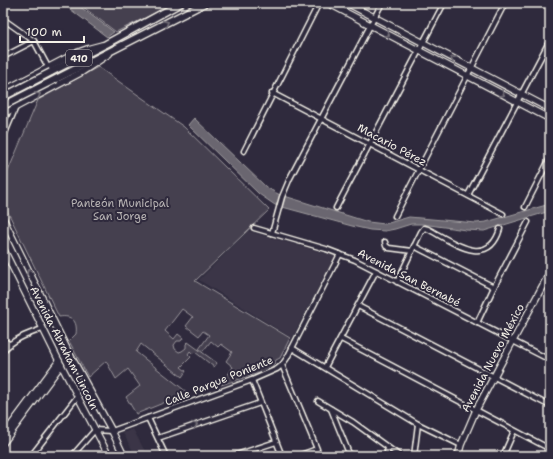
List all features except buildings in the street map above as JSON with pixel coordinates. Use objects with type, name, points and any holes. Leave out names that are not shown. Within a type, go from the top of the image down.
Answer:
[{"type":"main road","name":"410","points":[[3,97],[50,70],[106,44],[171,6],[181,3]]},
{"type":"main road","name":"410","points":[[3,105],[205,3]]},
{"type":"street","points":[[244,151],[272,93],[319,3]]},
{"type":"street","points":[[328,3],[550,119]]},
{"type":"street","points":[[347,3],[550,109]]},
{"type":"street","points":[[272,233],[282,197],[298,162],[382,3]]},
{"type":"street","points":[[336,208],[444,3]]},
{"type":"street","points":[[395,216],[505,3]]},
{"type":"street","points":[[3,19],[34,41],[50,70],[5,90]]},
{"type":"street","points":[[468,195],[550,40]]},
{"type":"street","points":[[3,57],[34,41]]},
{"type":"street","points":[[3,114],[82,72],[106,56],[112,50]]},
{"type":"street","points":[[3,138],[16,101],[14,95],[5,90]]},
{"type":"street","name":"Macario Pérez","points":[[272,93],[503,214]]},
{"type":"street","points":[[3,105],[8,108],[14,108]]},
{"type":"street","points":[[525,207],[550,158]]},
{"type":"street","points":[[3,218],[68,351],[124,456]]},
{"type":"street","points":[[477,323],[528,222]]},
{"type":"street","name":"Avenida San Bernabé","points":[[254,228],[340,254],[550,360]]},
{"type":"street","points":[[397,282],[424,228],[464,248],[473,250],[480,250],[490,245],[496,238],[500,229]]},
{"type":"street","points":[[385,242],[386,246],[389,248],[413,249],[494,287]]},
{"type":"street","name":"Avenida Abraham Lincoln","points":[[3,248],[77,397],[109,456]]},
{"type":"street","name":"Calle Parque Poniente","points":[[112,431],[220,390],[252,380],[272,372],[282,365],[340,254]]},
{"type":"street","points":[[325,367],[376,271]]},
{"type":"street","name":"Avenida Nuevo México","points":[[458,456],[461,445],[476,410],[550,272]]},
{"type":"street","points":[[358,306],[550,406]]},
{"type":"street","points":[[3,351],[9,344],[42,328]]},
{"type":"street","points":[[341,339],[549,449],[546,456]]},
{"type":"street","points":[[3,340],[9,344]]},
{"type":"street","points":[[292,348],[418,424],[461,445]]},
{"type":"street","points":[[3,436],[60,363]]},
{"type":"street","points":[[3,443],[60,363]]},
{"type":"street","points":[[282,365],[317,449],[298,456]]},
{"type":"street","points":[[252,380],[282,456]]},
{"type":"street","points":[[31,456],[77,397]]},
{"type":"street","points":[[318,401],[354,422],[400,456]]},
{"type":"street","points":[[158,438],[260,403]]},
{"type":"street","points":[[331,409],[350,456]]},
{"type":"street","points":[[148,418],[166,456]]},
{"type":"street","points":[[414,456],[418,424]]},
{"type":"street","points":[[72,456],[95,430],[112,431]]},
{"type":"street","points":[[503,456],[514,431]]},
{"type":"street","points":[[233,456],[276,442]]},
{"type":"street","points":[[386,456],[388,448]]},
{"type":"shaded area","points":[[62,3],[75,3],[114,32],[107,37]]},
{"type":"shaded area","points":[[194,118],[266,187],[278,194],[368,222],[385,224],[409,217],[476,223],[486,222],[550,204],[550,211],[484,231],[422,224],[411,224],[385,231],[370,230],[352,226],[275,205],[259,194],[188,125]]},
{"type":"shaded area","points":[[248,231],[335,256],[292,338],[199,280]]},
{"type":"shaded area","points":[[133,429],[148,456],[131,456],[129,452],[133,451],[123,433]]},
{"type":"green space","points":[[78,3],[163,3],[167,7],[116,32]]},
{"type":"green space","name":"Panteón Municipal San Jorge","points":[[98,67],[184,127],[269,210],[195,281],[290,338],[280,358],[276,360],[272,369],[221,385],[233,367],[226,361],[232,352],[221,344],[218,347],[211,341],[203,351],[199,349],[209,335],[203,331],[199,336],[186,326],[193,317],[182,309],[165,331],[174,339],[178,334],[183,338],[181,341],[177,341],[174,345],[175,349],[179,352],[182,351],[186,348],[186,344],[188,342],[217,363],[214,367],[195,352],[193,354],[190,351],[188,354],[191,357],[181,367],[186,371],[182,377],[141,344],[136,352],[188,393],[136,414],[126,397],[140,386],[128,369],[116,379],[106,361],[88,377],[69,341],[76,334],[75,322],[67,317],[59,317],[3,202],[3,183],[38,100]]}]
